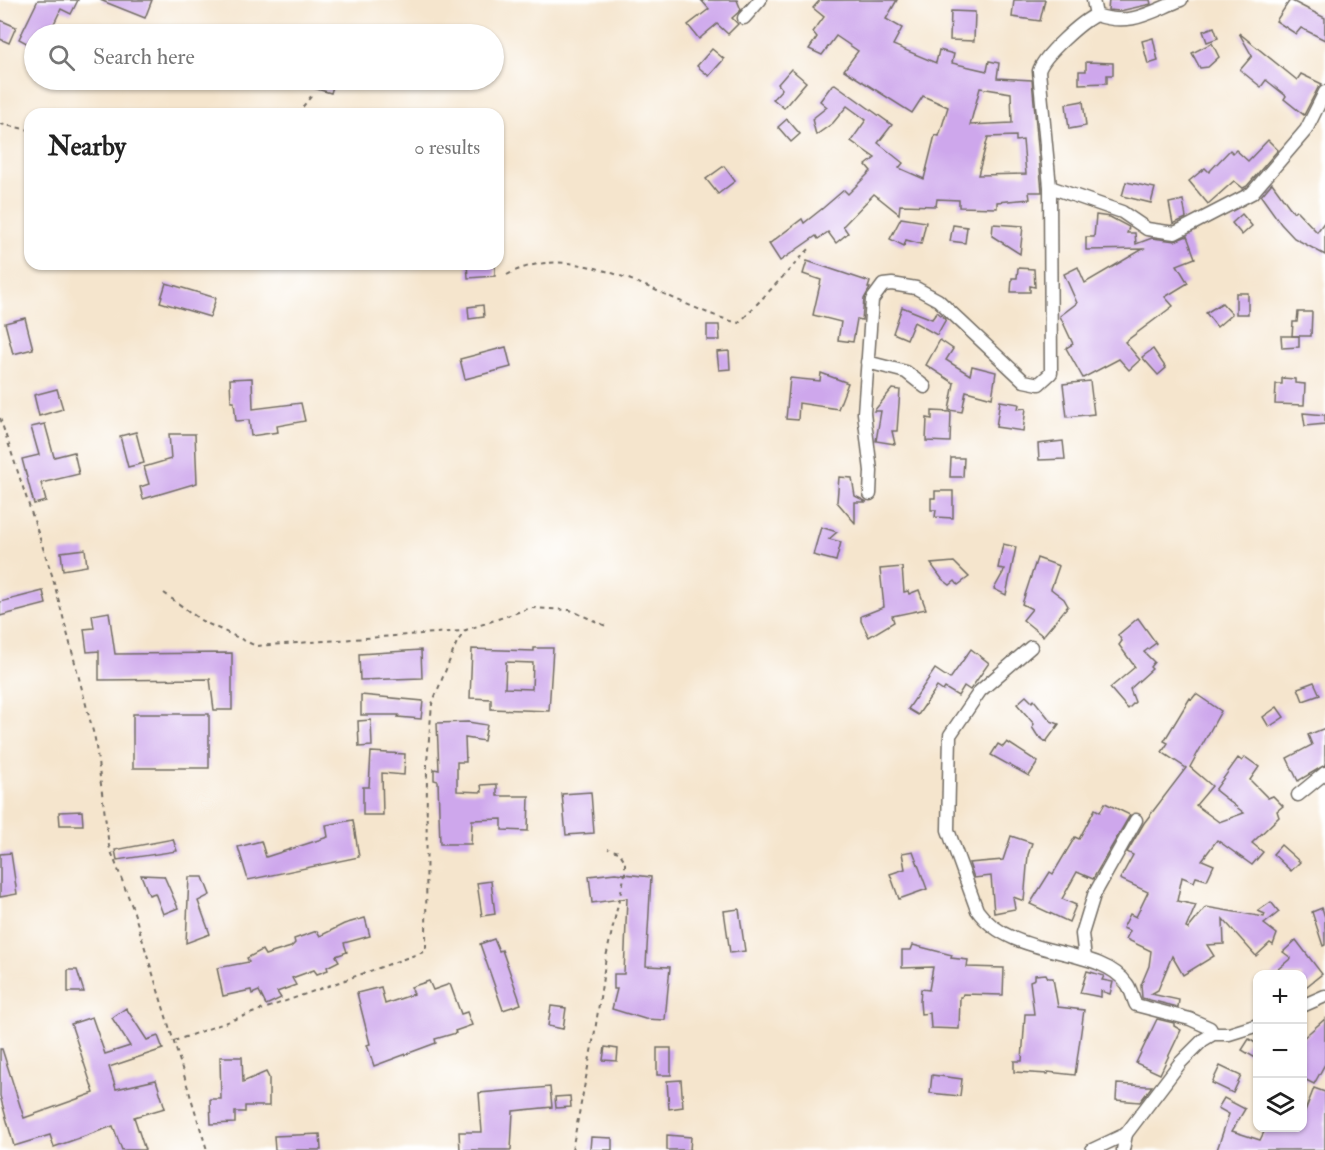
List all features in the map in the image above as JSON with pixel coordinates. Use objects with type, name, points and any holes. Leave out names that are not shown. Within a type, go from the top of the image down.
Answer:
[{"type":"street","points":[[744,18],[760,0]]},
{"type":"street","points":[[1093,0],[1096,15]]},
{"type":"street","points":[[870,494],[871,471],[864,412],[872,300],[883,285],[892,284],[916,288],[938,300],[991,353],[1024,381],[1039,384],[1046,381],[1053,367],[1050,187],[1040,66],[1085,20],[1096,15],[1123,21],[1138,19],[1181,0]]},
{"type":"street","points":[[1050,187],[1122,212],[1147,229],[1175,233],[1252,193],[1306,130],[1325,92]]},
{"type":"street","points":[[867,362],[906,372],[925,387]]},
{"type":"street","points":[[1031,647],[980,691],[950,735],[948,830],[977,910],[991,927],[1054,953],[1086,958],[1113,971],[1127,984],[1136,1005],[1190,1019],[1210,1028],[1212,1034]]},
{"type":"street","points":[[1298,795],[1325,773]]},
{"type":"street","points":[[1086,958],[1082,934],[1094,895],[1136,820]]},
{"type":"street","points":[[1307,1004],[1325,996]]},
{"type":"street","points":[[1092,1150],[1126,1134],[1195,1046],[1212,1034],[1229,1034],[1253,1026]]},
{"type":"street","points":[[1123,1150],[1126,1134]]},
{"type":"path","points":[[302,108],[313,94]]},
{"type":"path","points":[[0,124],[24,129]]},
{"type":"path","points":[[507,275],[524,266],[566,263],[623,275],[710,316],[740,323],[812,246]]},
{"type":"path","points":[[0,418],[52,575],[95,739],[109,846],[134,909],[207,1150]]},
{"type":"path","points":[[164,593],[202,621],[256,646],[466,630],[530,608],[570,610],[606,626]]},
{"type":"path","points":[[174,1041],[426,951],[427,762],[432,704],[457,642],[466,630]]},
{"type":"path","points":[[572,1150],[595,1031],[606,957],[625,874],[625,861],[619,852],[608,849]]},
{"type":"building","points":[[38,0],[78,0],[71,14],[61,9],[54,24],[26,24]]},
{"type":"building","points":[[100,0],[152,0],[145,18]]},
{"type":"building","points":[[701,0],[737,0],[741,10],[732,18],[738,24],[728,34],[717,24],[699,39],[688,25],[709,9]]},
{"type":"building","points":[[820,0],[897,0],[886,19],[902,28],[893,45],[936,63],[939,50],[954,54],[952,63],[987,71],[989,61],[999,63],[997,78],[1032,80],[1042,192],[1029,192],[1030,199],[997,202],[997,208],[959,207],[959,200],[937,199],[936,206],[900,205],[899,214],[874,194],[843,226],[848,233],[836,243],[828,232],[818,239],[816,236],[780,261],[769,244],[802,219],[804,223],[844,190],[848,194],[871,171],[866,165],[875,158],[851,141],[866,120],[847,106],[833,123],[816,135],[812,119],[827,107],[820,101],[832,85],[835,84],[892,125],[878,143],[903,163],[899,168],[924,179],[935,135],[939,136],[948,107],[923,96],[912,113],[844,70],[858,51],[836,36],[822,55],[809,49],[817,37],[813,32],[824,17],[813,8]],"holes":[[[980,88],[1011,93],[1012,123],[970,125]],[[1016,136],[1016,141],[1023,140],[1026,174],[978,175],[988,137]]]},
{"type":"building","points":[[1014,0],[1045,0],[1040,21],[1012,17]]},
{"type":"building","points":[[1109,0],[1150,0],[1151,4],[1120,11],[1108,10]]},
{"type":"building","points":[[1290,0],[1325,18],[1325,40],[1301,28],[1296,34],[1276,21]]},
{"type":"building","points":[[951,11],[975,12],[974,41],[950,40]]},
{"type":"building","points":[[0,20],[16,27],[9,43],[0,39]]},
{"type":"building","points":[[1214,27],[1218,38],[1207,42],[1203,31]]},
{"type":"building","points":[[24,29],[24,42],[19,39]]},
{"type":"building","points":[[1239,33],[1297,80],[1301,74],[1322,84],[1304,115],[1266,80],[1261,87],[1240,70],[1252,56]]},
{"type":"building","points":[[1153,38],[1158,61],[1148,64],[1142,41]]},
{"type":"building","points":[[1212,43],[1219,57],[1208,67],[1200,68],[1192,53]]},
{"type":"building","points":[[712,49],[724,59],[709,76],[697,66]]},
{"type":"building","points":[[1086,62],[1113,63],[1113,75],[1107,75],[1107,83],[1079,84],[1079,71],[1086,71]]},
{"type":"building","points":[[791,69],[806,82],[784,108],[773,99],[782,89],[778,84]]},
{"type":"building","points":[[1083,101],[1086,126],[1069,129],[1066,104]]},
{"type":"building","points":[[787,119],[800,134],[791,142],[778,127]]},
{"type":"building","points":[[1268,140],[1278,150],[1247,186],[1243,188],[1234,181],[1208,204],[1189,181],[1205,168],[1209,172],[1230,150],[1233,153],[1236,150],[1248,161]]},
{"type":"building","points":[[724,166],[735,181],[718,194],[706,179]]},
{"type":"building","points":[[1126,182],[1155,188],[1151,203],[1122,196]]},
{"type":"building","points":[[1272,183],[1293,212],[1296,210],[1317,232],[1325,221],[1325,255],[1294,238],[1281,224],[1261,196]]},
{"type":"building","points":[[1183,200],[1186,218],[1173,224],[1169,203]]},
{"type":"building","points":[[1242,214],[1252,226],[1242,235],[1232,223]]},
{"type":"building","points":[[1096,215],[1110,217],[1129,227],[1127,233],[1135,233],[1136,244],[1152,238],[1175,241],[1187,236],[1195,258],[1177,265],[1188,283],[1165,297],[1173,306],[1125,342],[1140,360],[1129,370],[1119,359],[1083,378],[1066,348],[1073,344],[1060,316],[1077,303],[1064,274],[1078,267],[1085,283],[1143,249],[1086,250],[1086,237],[1094,237]]},
{"type":"building","points":[[901,218],[926,222],[921,244],[906,240],[904,246],[890,239]]},
{"type":"building","points":[[993,224],[1023,226],[1020,254],[992,236]]},
{"type":"building","points":[[953,225],[967,227],[965,243],[950,241]]},
{"type":"building","points":[[807,261],[870,282],[868,288],[870,288],[864,299],[862,320],[857,319],[853,342],[838,340],[841,322],[813,315],[821,280],[803,274]]},
{"type":"building","points":[[1018,268],[1034,269],[1035,287],[1030,286],[1030,292],[1011,292],[1012,278],[1017,278]]},
{"type":"building","points":[[467,270],[495,270],[495,276],[468,278]]},
{"type":"building","points":[[166,283],[216,298],[210,317],[160,302]]},
{"type":"building","points":[[1236,293],[1248,293],[1248,314],[1236,314]]},
{"type":"building","points":[[1222,303],[1232,314],[1217,327],[1206,313]]},
{"type":"building","points":[[483,305],[484,317],[469,319],[468,307]]},
{"type":"building","points":[[902,307],[932,319],[937,312],[946,319],[937,335],[914,322],[907,339],[893,333]]},
{"type":"building","points":[[1298,312],[1312,312],[1311,336],[1292,336],[1293,322],[1297,322]]},
{"type":"building","points":[[25,318],[33,349],[13,354],[5,323]]},
{"type":"building","points":[[707,325],[719,325],[720,340],[707,340]]},
{"type":"building","points":[[1281,336],[1299,336],[1299,347],[1282,348]]},
{"type":"building","points":[[940,340],[953,349],[946,360],[970,375],[972,366],[996,372],[992,398],[966,391],[962,412],[949,410],[954,383],[926,365]]},
{"type":"building","points":[[506,347],[511,367],[465,379],[460,359]]},
{"type":"building","points":[[1153,349],[1166,368],[1158,375],[1142,357]]},
{"type":"building","points":[[729,351],[730,369],[719,370],[717,352]]},
{"type":"building","points":[[821,373],[848,383],[838,409],[799,403],[798,420],[786,419],[790,378],[820,381]]},
{"type":"building","points":[[252,378],[253,409],[301,403],[305,421],[277,426],[278,432],[251,436],[249,420],[236,421],[234,402],[231,402],[230,379]]},
{"type":"building","points":[[1282,378],[1295,379],[1295,383],[1305,384],[1304,405],[1275,404],[1276,384],[1282,384]]},
{"type":"building","points":[[1090,381],[1094,414],[1067,417],[1063,384]]},
{"type":"building","points":[[57,389],[63,409],[39,416],[34,395]]},
{"type":"building","points":[[892,389],[900,390],[897,431],[892,431],[895,444],[876,441],[881,411],[874,411]]},
{"type":"building","points":[[1000,401],[1019,404],[1018,409],[1026,408],[1023,431],[996,427]]},
{"type":"building","points":[[932,411],[951,412],[950,442],[926,441],[927,418],[932,419]]},
{"type":"building","points":[[1303,413],[1325,415],[1325,424],[1305,426]]},
{"type":"building","points":[[45,424],[54,457],[74,452],[79,474],[41,483],[46,501],[34,504],[22,459],[39,455],[31,427]]},
{"type":"building","points":[[136,432],[144,463],[128,467],[120,436]]},
{"type":"building","points":[[169,434],[195,434],[197,483],[143,499],[140,487],[149,484],[144,467],[171,459]]},
{"type":"building","points":[[1063,441],[1065,459],[1039,460],[1038,444]]},
{"type":"building","points":[[951,458],[964,458],[963,477],[950,477]]},
{"type":"building","points":[[839,477],[852,478],[855,496],[867,502],[855,502],[855,523],[837,502]]},
{"type":"building","points":[[935,491],[953,491],[953,518],[935,517],[936,510],[931,510],[931,498],[935,498]]},
{"type":"building","points":[[821,527],[837,532],[829,539],[841,542],[836,561],[813,555]]},
{"type":"building","points":[[1003,544],[1016,547],[1006,595],[994,589],[1005,569],[998,568]]},
{"type":"building","points":[[85,549],[87,566],[63,570],[61,552]]},
{"type":"building","points":[[1037,558],[1059,566],[1051,589],[1064,599],[1068,606],[1043,636],[1023,620],[1032,609],[1022,604]]},
{"type":"building","points":[[954,562],[969,577],[958,585],[955,581],[950,585],[942,579],[931,564]]},
{"type":"building","points":[[902,567],[904,592],[908,591],[909,594],[919,590],[926,609],[892,616],[894,622],[869,637],[861,616],[884,607],[880,569]]},
{"type":"building","points":[[43,591],[46,604],[0,616],[0,602]]},
{"type":"building","points":[[109,612],[115,654],[232,653],[232,710],[214,710],[210,679],[99,680],[99,651],[87,652],[84,629],[94,628],[92,615]]},
{"type":"building","points":[[1138,618],[1156,643],[1144,652],[1154,662],[1150,667],[1152,669],[1130,689],[1135,702],[1128,709],[1110,688],[1135,667],[1119,645],[1122,641],[1118,635]]},
{"type":"building","points":[[534,648],[553,648],[549,711],[491,709],[491,699],[470,698],[472,649],[534,651]],"holes":[[[506,662],[533,663],[532,689],[505,688]]]},
{"type":"building","points":[[971,649],[989,663],[970,690],[964,686],[958,696],[945,688],[943,691],[937,687],[918,715],[908,709],[935,669],[950,679]]},
{"type":"building","points":[[421,650],[422,678],[360,680],[359,654]]},
{"type":"building","points":[[1314,682],[1320,695],[1303,701],[1298,688]]},
{"type":"building","points":[[1196,694],[1221,711],[1190,767],[1212,786],[1196,805],[1219,822],[1244,813],[1215,790],[1238,758],[1242,761],[1245,757],[1259,767],[1250,780],[1268,798],[1273,796],[1283,806],[1277,811],[1279,817],[1252,843],[1263,852],[1252,865],[1217,840],[1202,860],[1214,865],[1207,880],[1196,877],[1194,882],[1182,877],[1177,901],[1196,905],[1186,928],[1188,929],[1206,907],[1264,917],[1265,914],[1258,911],[1271,902],[1279,912],[1264,924],[1277,934],[1273,945],[1270,943],[1256,956],[1223,919],[1224,944],[1207,945],[1214,956],[1183,975],[1172,956],[1158,990],[1151,994],[1179,1000],[1178,1007],[1142,998],[1141,985],[1149,966],[1151,951],[1126,939],[1130,931],[1123,928],[1130,914],[1136,917],[1148,892],[1120,879],[1133,855],[1127,852],[1144,823],[1186,768],[1162,752],[1168,743],[1164,741],[1190,698],[1192,699]]},
{"type":"building","points":[[361,695],[423,701],[421,719],[398,717],[399,715],[361,715]]},
{"type":"building","points":[[1026,696],[1032,702],[1034,700],[1051,721],[1059,724],[1046,742],[1037,735],[1032,727],[1034,724],[1017,704]]},
{"type":"building","points":[[1277,707],[1284,717],[1269,727],[1263,717]]},
{"type":"building","points":[[133,714],[209,714],[209,768],[133,768]]},
{"type":"building","points":[[371,720],[372,746],[359,747],[358,721]]},
{"type":"building","points":[[468,722],[487,725],[484,741],[465,738],[466,762],[457,762],[457,791],[482,792],[481,785],[497,784],[497,796],[529,796],[528,831],[502,830],[502,819],[472,820],[471,844],[440,844],[438,781],[434,780],[434,769],[439,770],[437,723]]},
{"type":"building","points":[[1325,728],[1325,765],[1298,781],[1287,758],[1312,745],[1308,735]]},
{"type":"building","points":[[1007,742],[1038,762],[1029,776],[991,755],[998,744],[1003,747]]},
{"type":"building","points":[[371,752],[405,754],[404,775],[382,773],[383,815],[363,815],[363,787],[369,787]]},
{"type":"building","points":[[591,792],[594,833],[566,835],[562,794]]},
{"type":"building","points":[[1105,803],[1130,815],[1093,879],[1077,872],[1062,899],[1076,905],[1069,922],[1030,904],[1050,872],[1053,874],[1075,837],[1079,839],[1095,809],[1100,812]]},
{"type":"building","points":[[82,811],[83,825],[60,825],[59,812]]},
{"type":"building","points":[[353,820],[359,857],[248,880],[238,847],[261,841],[266,857],[328,837],[326,825]]},
{"type":"building","points":[[1011,836],[1032,843],[1028,855],[1024,901],[1013,897],[1015,909],[994,913],[991,876],[974,878],[969,863],[1003,860]]},
{"type":"building","points":[[173,839],[177,851],[117,860],[115,850]]},
{"type":"building","points":[[1281,845],[1300,862],[1291,871],[1273,854]]},
{"type":"building","points":[[913,851],[927,889],[899,899],[890,874],[905,869],[902,853]]},
{"type":"building","points":[[11,853],[17,894],[0,897],[0,854]]},
{"type":"building","points":[[615,873],[651,877],[646,966],[670,967],[665,1020],[645,1019],[612,1009],[617,989],[614,989],[614,974],[624,974],[627,898],[592,903],[589,876]]},
{"type":"building","points":[[141,875],[164,876],[178,908],[163,914],[155,893],[149,895]]},
{"type":"building","points":[[189,877],[203,877],[210,895],[198,901],[210,934],[186,943]]},
{"type":"building","points":[[491,881],[495,914],[482,916],[477,883]]},
{"type":"building","points":[[1322,908],[1325,917],[1325,945],[1323,946],[1312,912]]},
{"type":"building","points":[[739,909],[745,951],[730,953],[724,911]]},
{"type":"building","points":[[365,918],[370,936],[344,943],[347,952],[336,956],[339,961],[327,967],[328,970],[317,974],[314,970],[292,978],[296,985],[277,992],[281,998],[266,1005],[259,991],[252,994],[251,990],[223,996],[217,968],[249,962],[247,958],[262,950],[265,955],[291,947],[295,943],[294,939],[317,931],[320,936],[344,924]]},
{"type":"building","points":[[494,939],[499,951],[502,950],[521,1004],[503,1010],[480,944]]},
{"type":"building","points":[[1296,940],[1322,974],[1307,986],[1307,970],[1277,970],[1291,958],[1283,952]]},
{"type":"building","points":[[913,945],[952,955],[951,958],[968,960],[967,967],[1004,968],[1003,995],[963,994],[960,997],[959,1029],[931,1028],[930,1013],[921,1014],[920,1002],[921,989],[929,990],[933,967],[902,968],[902,950],[911,950]]},
{"type":"building","points":[[68,970],[77,970],[84,992],[68,992]]},
{"type":"building","points":[[1087,971],[1104,976],[1102,980],[1113,982],[1110,994],[1101,991],[1101,997],[1080,993]]},
{"type":"building","points":[[1046,974],[1048,978],[1053,978],[1058,1007],[1084,1010],[1075,1075],[1014,1072],[1014,1061],[1022,1061],[1025,1014],[1034,1014],[1030,981],[1035,979],[1035,975]]},
{"type":"building","points":[[429,981],[433,990],[450,984],[461,1014],[467,1012],[472,1025],[455,1031],[456,1033],[435,1039],[436,1043],[374,1066],[367,1045],[370,1044],[357,993],[381,987],[385,1004],[414,994],[411,987]]},
{"type":"building","points":[[551,1006],[566,1008],[563,1029],[548,1026]]},
{"type":"building","points":[[126,1008],[147,1040],[158,1036],[163,1049],[109,1067],[116,1089],[156,1080],[165,1108],[134,1117],[145,1150],[122,1150],[113,1126],[54,1147],[50,1135],[14,1146],[0,1096],[0,1049],[2,1049],[24,1118],[94,1093],[71,1024],[92,1017],[105,1054],[130,1046],[112,1018]]},
{"type":"building","points":[[1157,1019],[1174,1023],[1174,1026],[1181,1030],[1160,1074],[1136,1063]]},
{"type":"building","points":[[1325,1019],[1325,1064],[1314,1084],[1307,1080],[1307,1035]]},
{"type":"building","points":[[1249,1039],[1253,1042],[1253,1057],[1242,1050]]},
{"type":"building","points":[[605,1047],[618,1049],[617,1061],[603,1060]]},
{"type":"building","points":[[657,1048],[671,1048],[671,1075],[657,1075]]},
{"type":"building","points":[[220,1057],[242,1057],[243,1082],[266,1072],[269,1078],[269,1106],[245,1106],[245,1112],[235,1112],[235,1123],[211,1124],[210,1099],[221,1099]]},
{"type":"building","points":[[1220,1066],[1241,1076],[1233,1093],[1212,1083]]},
{"type":"building","points":[[932,1075],[962,1079],[960,1096],[930,1093]]},
{"type":"building","points":[[681,1080],[683,1107],[669,1109],[667,1081]]},
{"type":"building","points":[[1117,1084],[1152,1086],[1140,1102],[1116,1100]]},
{"type":"building","points":[[550,1087],[552,1107],[513,1111],[511,1150],[460,1150],[459,1132],[482,1132],[479,1093]]},
{"type":"building","points":[[1314,1088],[1325,1092],[1325,1150],[1217,1150],[1229,1114],[1218,1108],[1224,1098],[1245,1109],[1232,1131],[1260,1140],[1264,1132],[1307,1132],[1307,1106]]},
{"type":"building","points":[[570,1096],[571,1107],[556,1108],[555,1097]]},
{"type":"building","points":[[320,1134],[321,1150],[275,1150],[274,1136]]},
{"type":"building","points":[[667,1135],[691,1137],[690,1150],[667,1150]]},
{"type":"building","points":[[591,1137],[612,1138],[612,1150],[590,1150]]}]
